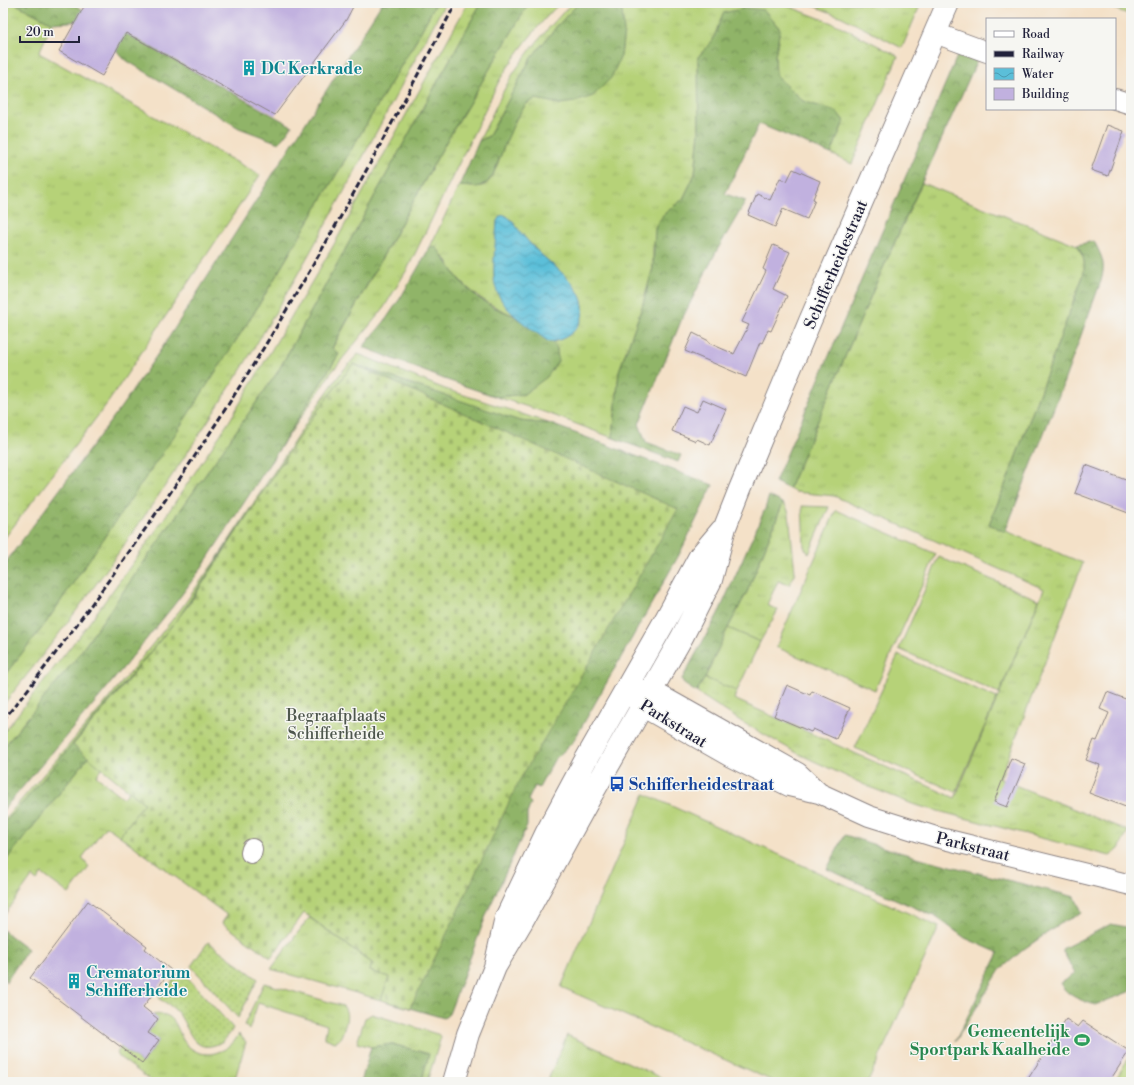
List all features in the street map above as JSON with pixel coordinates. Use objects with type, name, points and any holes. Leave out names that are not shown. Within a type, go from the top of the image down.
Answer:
[{"type":"street","name":"Schifferheidestraat","points":[[454,1082],[468,1034],[495,967],[682,637],[711,580],[725,526],[810,321],[948,3]]},
{"type":"street","points":[[935,33],[986,52]]},
{"type":"street","points":[[1116,99],[1131,104]]},
{"type":"street","name":"Schifferheidestraat","points":[[495,967],[506,918],[546,834],[700,556],[725,526]]},
{"type":"street","name":"Parkstraat","points":[[626,688],[647,699],[731,757],[789,786],[819,792],[869,816],[936,836],[1131,885]]},
{"type":"green space","points":[[3,3],[14,3],[52,23],[39,53],[260,175],[109,401],[3,540],[3,139],[5,136],[3,134]]},
{"type":"green space","points":[[14,3],[71,3],[292,126],[279,143],[239,128],[124,59],[101,33],[83,21],[52,23]]},
{"type":"green space","points":[[382,3],[436,3],[414,44],[254,313],[172,439],[45,624],[3,677],[3,566],[121,407],[164,345]]},
{"type":"green space","points":[[436,3],[445,3],[321,233],[242,368],[186,455],[128,540],[67,624],[3,705],[3,677],[45,624],[254,313],[414,44]]},
{"type":"green space","points":[[468,3],[481,3],[277,373],[75,660],[3,748],[3,733],[86,627],[151,538],[230,420],[332,248]]},
{"type":"green space","points":[[481,3],[529,3],[446,142],[332,348],[339,354],[200,570],[174,605],[102,694],[3,810],[3,748],[75,660],[277,373]]},
{"type":"green space","points":[[529,3],[560,3],[527,40],[499,81],[408,268],[383,309],[331,373],[270,463],[339,354],[332,349],[446,142]]},
{"type":"green space","points":[[572,3],[579,3],[558,25],[531,58],[489,136],[479,141],[511,77],[540,38]]},
{"type":"green space","points":[[579,3],[618,3],[622,11],[624,31],[621,56],[611,78],[593,96],[575,102],[560,104],[536,99],[527,103],[517,117],[493,175],[487,183],[477,187],[459,186],[479,141],[489,136],[531,58],[558,25]]},
{"type":"green space","points":[[618,3],[780,3],[840,26],[898,56],[852,164],[831,154],[844,121],[837,113],[803,101],[776,76],[775,56],[780,29],[764,10],[719,24],[713,40],[698,57],[699,132],[695,174],[683,199],[663,215],[653,248],[653,268],[642,307],[619,371],[613,438],[550,414],[497,397],[524,394],[557,349],[553,342],[567,336],[578,326],[582,315],[583,305],[580,296],[567,278],[522,235],[507,216],[497,221],[494,277],[502,300],[517,317],[493,306],[472,292],[453,272],[444,257],[430,247],[459,186],[483,186],[491,179],[513,125],[524,107],[536,99],[560,104],[621,56],[623,22]]},
{"type":"green space","points":[[806,3],[921,3],[902,48],[842,17]]},
{"type":"green space","points":[[1098,3],[1131,3],[1131,15]]},
{"type":"green space","points":[[745,8],[764,10],[780,29],[775,56],[776,76],[803,101],[837,112],[844,121],[831,154],[759,124],[725,194],[746,201],[716,252],[681,321],[639,424],[646,442],[681,455],[678,462],[613,438],[619,371],[642,307],[653,268],[655,228],[663,215],[683,199],[695,174],[699,132],[698,57],[713,40],[723,13]]},
{"type":"green space","points":[[958,54],[977,61],[878,279],[789,489],[775,482]]},
{"type":"green space","points":[[922,183],[1077,245],[1084,260],[1083,276],[1008,478],[989,524],[1083,563],[1000,779],[1128,831],[1119,849],[1110,856],[915,805],[867,786],[797,753],[742,722],[696,692],[705,678],[737,691],[734,699],[955,798],[1044,589],[834,496],[795,492],[789,489],[878,279]]},
{"type":"green space","points":[[1094,241],[1103,265],[1101,281],[1059,395],[1005,532],[989,524],[1008,478],[1083,276],[1084,260],[1077,245]]},
{"type":"green space","points":[[430,247],[437,248],[459,280],[477,297],[493,307],[517,317],[549,342],[553,342],[557,349],[558,361],[547,377],[524,394],[497,397],[444,379],[363,347],[384,322],[401,297]]},
{"type":"green space","points":[[358,354],[445,389],[551,424],[520,421],[262,494],[179,617],[117,692],[3,824],[3,821],[101,708],[180,610],[220,554],[318,405],[340,374]]},
{"type":"green space","name":"Begraafplaats Schifferheide","points":[[353,364],[520,421],[551,424],[713,485],[679,555],[573,742],[554,760],[539,788],[535,786],[528,800],[531,803],[527,814],[527,826],[487,913],[449,1014],[444,1018],[381,1000],[390,977],[121,716],[3,864],[3,824],[117,692],[179,617],[315,414]]},
{"type":"green space","name":"Begraafplaats Schifferheide","points":[[353,364],[678,509],[519,781],[410,1008],[381,1000],[389,977],[370,971],[372,963],[304,913],[271,958],[222,923],[227,915],[120,836],[144,803],[73,745],[116,695],[190,603],[297,440]]},
{"type":"green space","points":[[348,391],[457,441],[546,504],[521,505],[506,503],[469,479],[461,476],[454,476],[444,482],[427,506],[423,508],[358,460],[348,455],[324,453],[306,459],[293,470],[283,487],[270,542],[260,573],[251,589],[245,592],[234,593],[227,598],[252,561],[257,549],[269,490],[331,399]]},
{"type":"green space","points":[[769,496],[783,503],[747,592],[728,628],[705,678],[696,692],[684,684],[682,679],[719,612],[765,509]]},
{"type":"green space","points":[[783,503],[789,514],[795,572],[789,585],[778,581],[767,605],[778,610],[760,642],[728,628],[747,592]]},
{"type":"green space","points":[[802,506],[829,507],[809,554],[804,547]]},
{"type":"green space","points":[[836,510],[936,554],[875,690],[776,647]]},
{"type":"green space","points":[[939,557],[1039,600],[999,693],[899,649]]},
{"type":"green space","points":[[227,598],[207,625],[232,643],[246,626],[260,638],[263,647],[120,836],[106,826],[82,858],[89,867],[69,894],[42,874],[37,881],[32,877],[3,917],[3,864],[178,645]],"holes":[[[134,725],[162,744],[124,798],[96,776]]]},
{"type":"green space","points":[[728,628],[760,642],[737,691],[705,678]]},
{"type":"green space","points":[[898,655],[997,698],[956,792],[855,748]]},
{"type":"green space","points":[[645,794],[939,927],[868,1082],[775,1082],[561,987]]},
{"type":"green space","points":[[845,835],[930,861],[1075,897],[1082,913],[1063,922],[1024,949],[1000,970],[955,1042],[999,953],[965,938],[936,917],[827,869]]},
{"type":"green space","points":[[310,918],[372,963],[370,971],[390,977],[381,1000],[271,969]]},
{"type":"green space","points":[[1111,924],[1131,928],[1131,991],[1095,1005],[1071,995],[1060,983],[1075,974],[1062,949]]},
{"type":"green space","points":[[3,930],[28,949],[6,982],[3,958]]},
{"type":"green space","points":[[208,942],[258,979],[238,1018],[191,966]]},
{"type":"green space","points":[[181,970],[233,1028],[230,1034],[218,1044],[207,1046],[196,1042],[177,1012],[171,1006],[159,999]]},
{"type":"green space","points":[[264,983],[343,1006],[347,1018],[339,1040],[335,1042],[325,1038],[327,1025],[258,1003],[249,1030],[244,1025]]},
{"type":"green space","points":[[160,1014],[170,1017],[175,1023],[186,1044],[190,1048],[203,1054],[222,1051],[233,1043],[239,1034],[246,1042],[234,1082],[153,1082],[119,1057],[117,1053],[121,1047],[142,1063],[159,1040],[158,1039],[157,1041],[147,1034],[158,1019],[153,1015]]},
{"type":"green space","points":[[372,1014],[440,1035],[441,1037],[427,1082],[421,1082],[429,1054],[392,1044],[371,1047],[357,1043],[365,1018]]},
{"type":"green space","points":[[567,1035],[671,1082],[547,1082]]},
{"type":"green space","points":[[392,1044],[429,1054],[421,1082],[361,1082],[371,1047]]},
{"type":"green space","points":[[1131,1054],[1131,1082],[1114,1082]]},
{"type":"water","points":[[505,215],[535,249],[568,279],[580,296],[583,305],[582,315],[578,326],[572,333],[565,337],[549,342],[514,315],[500,297],[494,276],[494,255],[497,221],[500,216]]},
{"type":"building","name":"DC Kerkrade","points":[[86,3],[355,3],[346,20],[275,115],[126,33],[102,76],[59,51]]},
{"type":"building","points":[[1107,125],[1124,131],[1108,176],[1091,170]]},
{"type":"building","points":[[793,169],[820,181],[813,199],[815,200],[807,219],[783,209],[775,227],[748,215],[757,194],[770,200],[780,178],[787,181]]},
{"type":"building","points":[[773,245],[790,252],[773,289],[787,296],[771,331],[768,330],[762,343],[760,342],[746,377],[685,351],[693,333],[709,341],[709,343],[734,354],[749,325],[742,322],[766,271],[763,269]]},
{"type":"building","points":[[703,399],[726,409],[710,445],[672,431],[683,406],[697,412]]},
{"type":"building","points":[[1086,465],[1131,482],[1131,514],[1075,493]]},
{"type":"building","points":[[787,685],[810,695],[812,691],[850,708],[836,739],[813,729],[811,732],[774,716]]},
{"type":"building","points":[[1107,692],[1131,701],[1131,809],[1089,793],[1100,765],[1086,760],[1094,740],[1097,741],[1109,713],[1100,709]]},
{"type":"building","points":[[1011,758],[1025,764],[1007,807],[994,802]]},
{"type":"building","name":"Crematorium Schifferheide","points":[[88,901],[147,946],[145,949],[171,970],[143,1007],[158,1019],[148,1033],[159,1040],[142,1063],[30,978]]},
{"type":"building","name":"Gemeentelijk Sportpark Kaalheide","points":[[1066,1019],[1078,1027],[1083,1021],[1129,1051],[1109,1082],[1026,1082]]},
{"type":"railway","points":[[3,720],[81,619],[131,549],[226,408],[271,336],[335,226],[456,3]]},
{"type":"place","name":"DC Kerkrade","points":[[249,68]]},
{"type":"place","name":"Schifferheidestraat","points":[[617,784]]},
{"type":"place","name":"Crematorium Schifferheide","points":[[74,981]]},
{"type":"place","name":"Gemeentelijk Sportpark Kaalheide","points":[[1082,1040]]}]
